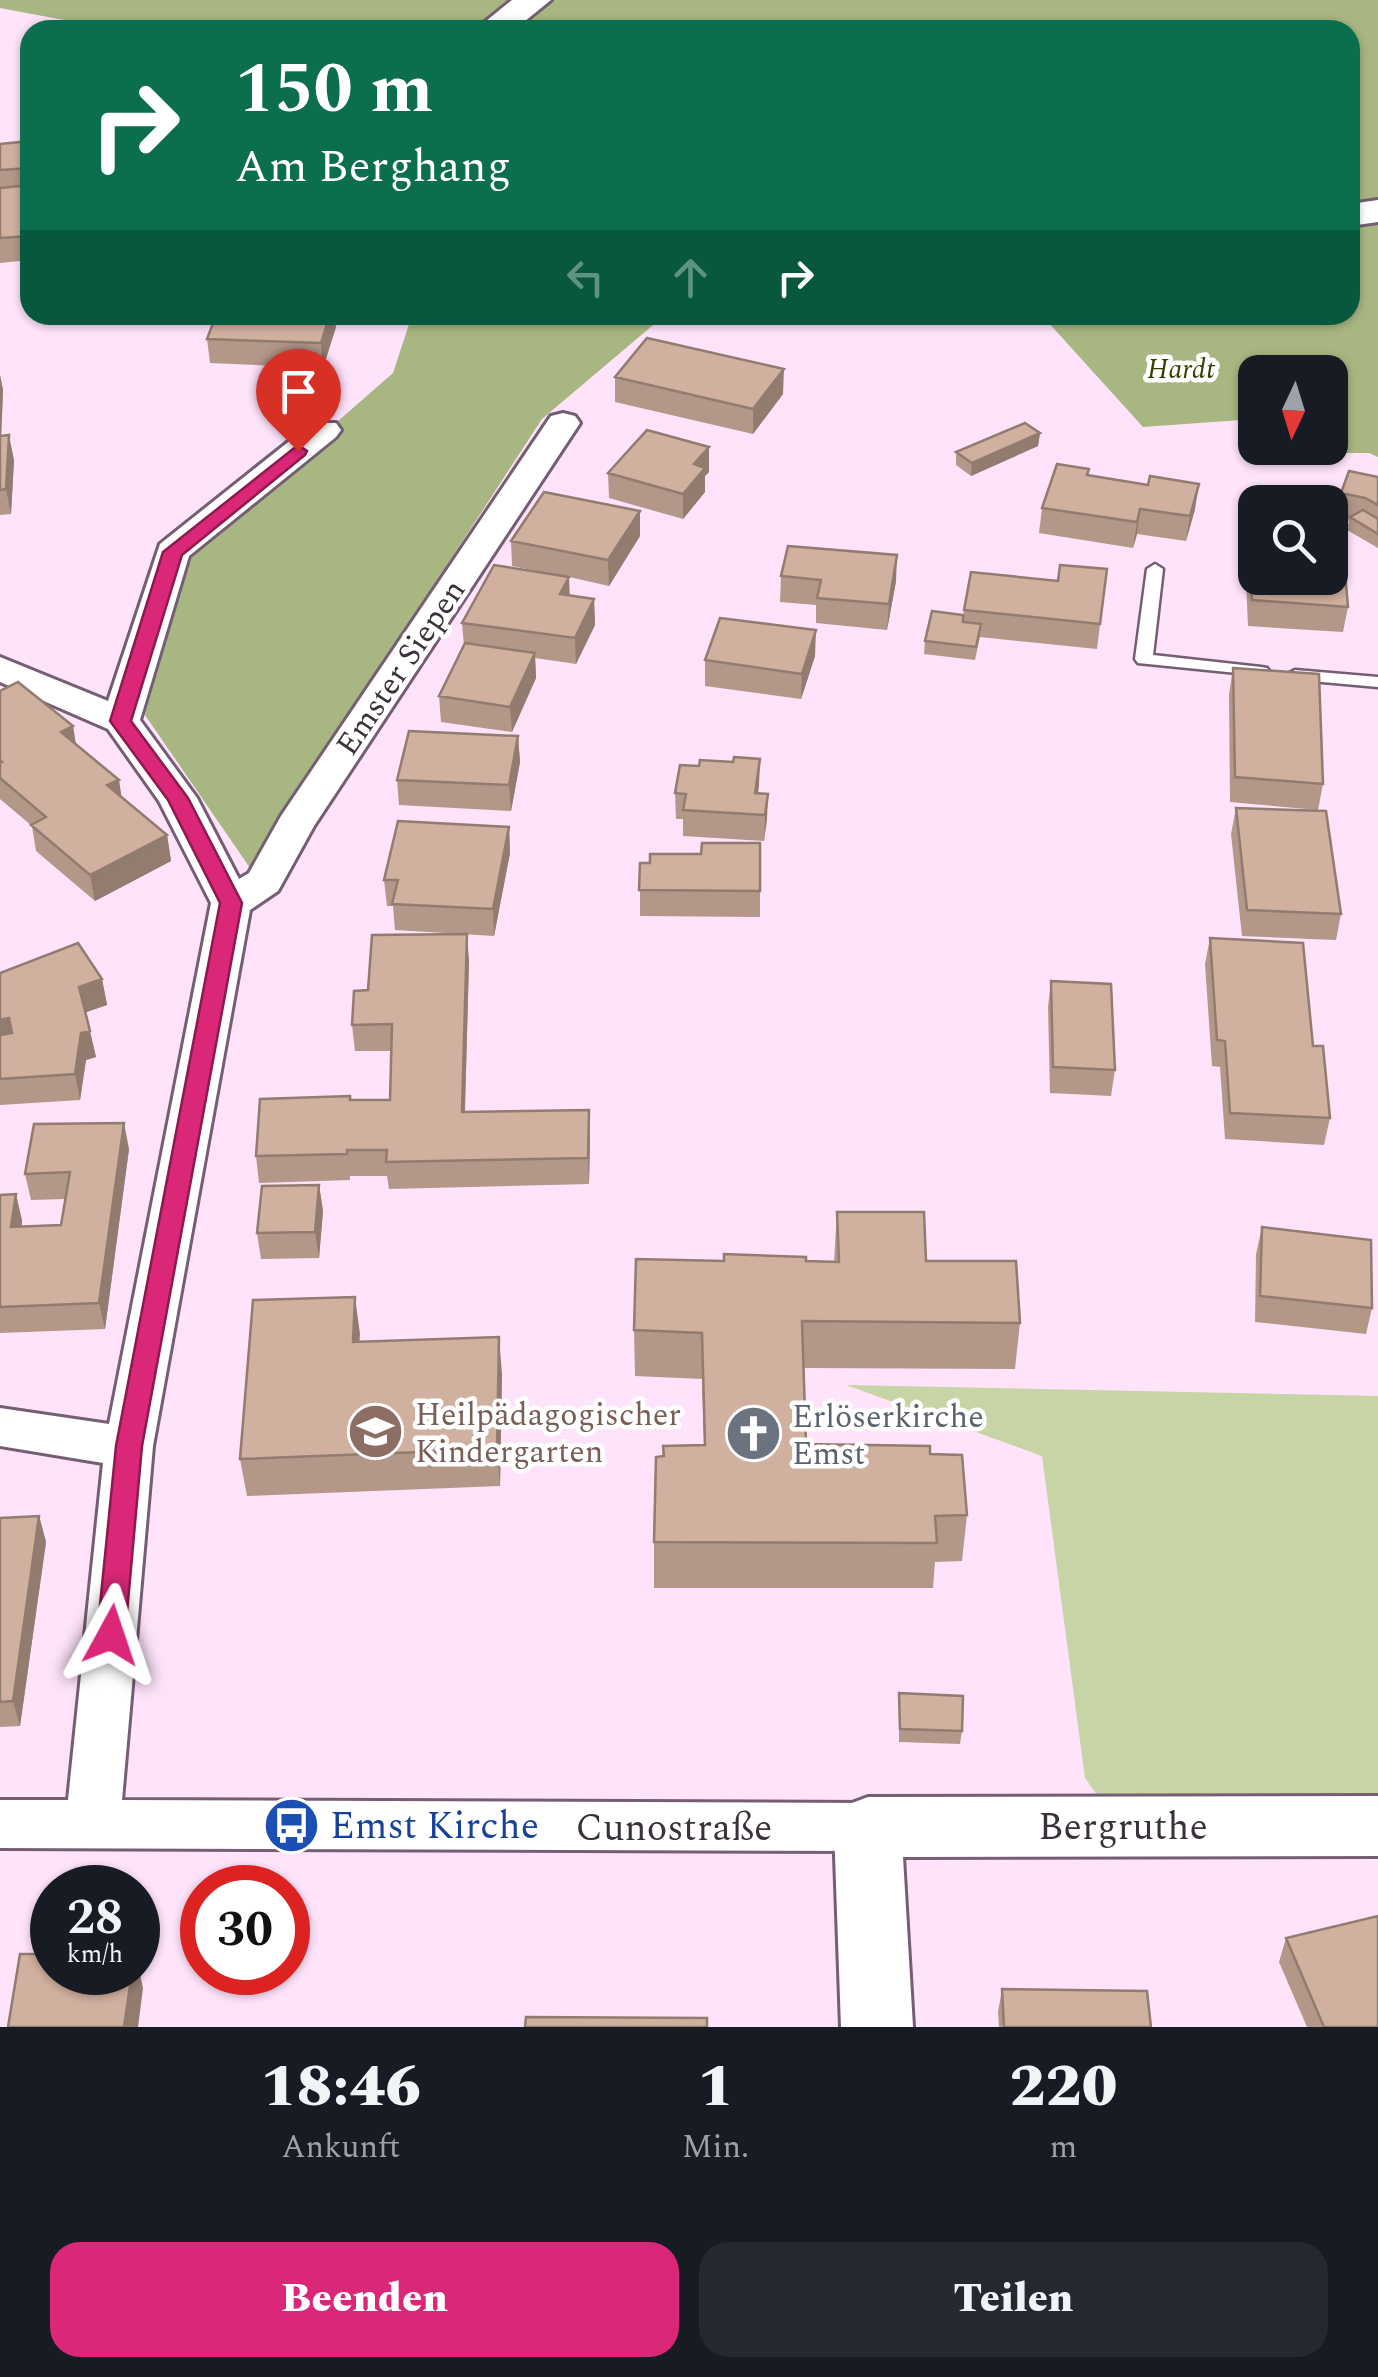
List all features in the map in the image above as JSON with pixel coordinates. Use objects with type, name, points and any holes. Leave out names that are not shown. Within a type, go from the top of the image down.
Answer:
[{"type":"street","points":[[506,20],[534,0]]},
{"type":"street","name":"Emster Siepen","points":[[231,903],[264,882],[296,824],[562,423]]},
{"type":"street","points":[[120,721],[173,552],[324,430]]},
{"type":"street","points":[[0,668],[120,721],[178,798],[231,903],[129,1446],[93,1824]]},
{"type":"street","points":[[0,1427],[52,1438],[129,1446]]},
{"type":"street","name":"Cunostraße","points":[[0,1824],[868,1827]]},
{"type":"street","name":"Bergruthe","points":[[868,1827],[1378,1826]]},
{"type":"street","points":[[868,1827],[876,2027]]},
{"type":"lane","points":[[1155,569],[1144,659],[1378,682]]},
{"type":"green space","name":"Hardt","points":[[0,0],[1378,0],[1378,457],[1348,453],[1348,355],[1238,355],[1238,420],[1143,427],[1051,325],[1360,325],[1360,20],[64,20],[0,8]]},
{"type":"green space","points":[[409,325],[653,325],[542,419],[250,868],[145,715],[179,560],[393,373]]},
{"type":"green space","points":[[846,1385],[1378,1396],[1378,1826],[1119,1826],[1085,1778],[1042,1456]]},
{"type":"building","points":[[20,142],[20,169],[0,170],[0,144]]},
{"type":"building","points":[[20,186],[20,237],[0,238],[0,188]]},
{"type":"building","points":[[212,325],[327,325],[321,343],[207,339]]},
{"type":"building","points":[[647,338],[784,369],[753,409],[615,377]]},
{"type":"building","points":[[1025,423],[1040,433],[972,463],[956,452]]},
{"type":"building","points":[[647,430],[709,447],[694,464],[705,468],[683,494],[608,473]]},
{"type":"building","points":[[9,435],[6,489],[0,490],[0,436]]},
{"type":"building","points":[[1057,464],[1089,469],[1087,475],[1148,485],[1150,476],[1199,484],[1190,516],[1140,509],[1137,522],[1042,508]]},
{"type":"building","points":[[1349,471],[1378,477],[1378,505],[1348,494],[1348,485],[1344,485]]},
{"type":"building","points":[[544,492],[640,511],[608,560],[511,541]]},
{"type":"building","points":[[1363,510],[1378,519],[1378,534],[1350,517]]},
{"type":"building","points":[[788,546],[897,555],[889,604],[817,598],[821,580],[781,576]]},
{"type":"building","points":[[494,565],[569,577],[560,594],[594,599],[575,638],[462,623]]},
{"type":"building","points":[[1060,565],[1107,569],[1100,624],[964,610],[971,572],[1058,581]]},
{"type":"building","points":[[1252,595],[1347,595],[1348,607],[1252,600]]},
{"type":"building","points":[[932,611],[963,615],[963,622],[981,624],[976,647],[925,641]]},
{"type":"building","points":[[720,618],[816,630],[802,674],[705,660]]},
{"type":"building","points":[[465,643],[535,653],[510,707],[439,696]]},
{"type":"building","points":[[1233,668],[1319,674],[1323,784],[1235,777]]},
{"type":"building","points":[[18,682],[73,726],[61,732],[119,780],[107,785],[167,835],[90,875],[31,825],[46,817],[0,778],[0,691]]},
{"type":"building","points":[[409,731],[518,736],[509,785],[397,780]]},
{"type":"building","points":[[734,757],[760,759],[755,793],[768,794],[765,815],[683,810],[686,794],[675,793],[680,765],[699,766],[700,760],[733,762]]},
{"type":"building","points":[[1236,808],[1326,811],[1341,914],[1247,910]]},
{"type":"building","points":[[398,821],[509,827],[493,909],[392,904],[398,880],[384,880]]},
{"type":"building","points":[[702,843],[760,843],[760,891],[639,890],[640,863],[650,863],[650,854],[701,854]]},
{"type":"building","points":[[467,934],[462,1112],[589,1110],[588,1158],[386,1162],[387,1150],[256,1156],[260,1099],[350,1096],[350,1100],[390,1100],[392,1024],[352,1025],[354,991],[368,990],[372,935]]},
{"type":"building","points":[[1210,938],[1303,943],[1313,1046],[1323,1046],[1330,1118],[1230,1113],[1225,1041],[1217,1040]]},
{"type":"building","points":[[78,943],[102,979],[79,987],[90,1031],[81,1033],[75,1074],[0,1079],[0,1035],[12,1033],[9,1018],[0,1020],[0,973]]},
{"type":"building","points":[[1051,981],[1111,984],[1115,1070],[1053,1067]]},
{"type":"building","points":[[124,1123],[99,1303],[0,1307],[0,1195],[16,1194],[11,1227],[61,1225],[70,1172],[25,1174],[34,1124]]},
{"type":"building","points":[[319,1185],[315,1232],[257,1233],[262,1186]]},
{"type":"building","name":"Erlöserkirche Emst","points":[[837,1212],[924,1212],[926,1261],[1016,1261],[1020,1323],[802,1321],[806,1444],[930,1446],[930,1454],[962,1455],[967,1515],[935,1516],[937,1543],[654,1542],[656,1457],[664,1456],[663,1446],[705,1445],[702,1333],[634,1330],[636,1259],[724,1261],[724,1254],[839,1262]]},
{"type":"building","points":[[1262,1227],[1371,1240],[1372,1308],[1260,1296]]},
{"type":"building","name":"Heilpädagogischer Kindergarten","points":[[355,1297],[353,1342],[499,1337],[497,1449],[240,1459],[253,1300]]},
{"type":"building","points":[[39,1516],[13,1701],[0,1702],[0,1518]]},
{"type":"building","points":[[899,1693],[963,1696],[962,1731],[900,1729]]},
{"type":"building","points":[[1378,1916],[1378,2027],[1324,2027],[1286,1938]]},
{"type":"building","points":[[20,1954],[30,1954],[30,1995],[129,1995],[124,2027],[8,2027]]},
{"type":"building","points":[[1002,1989],[1147,1991],[1151,2027],[1004,2027]]},
{"type":"building","points":[[526,2017],[707,2018],[707,2027],[525,2027]]},
{"type":"place","name":"Heilpädagogischer Kindergarten","points":[[376,1432]]},
{"type":"place","name":"Erlöserkirche Emst","points":[[753,1434]]},
{"type":"place","name":"Emst Kirche","points":[[291,1825]]},
{"type":"route","points":[[111,1635],[129,1446],[231,903],[178,798],[120,721],[173,552],[298,451]]}]
